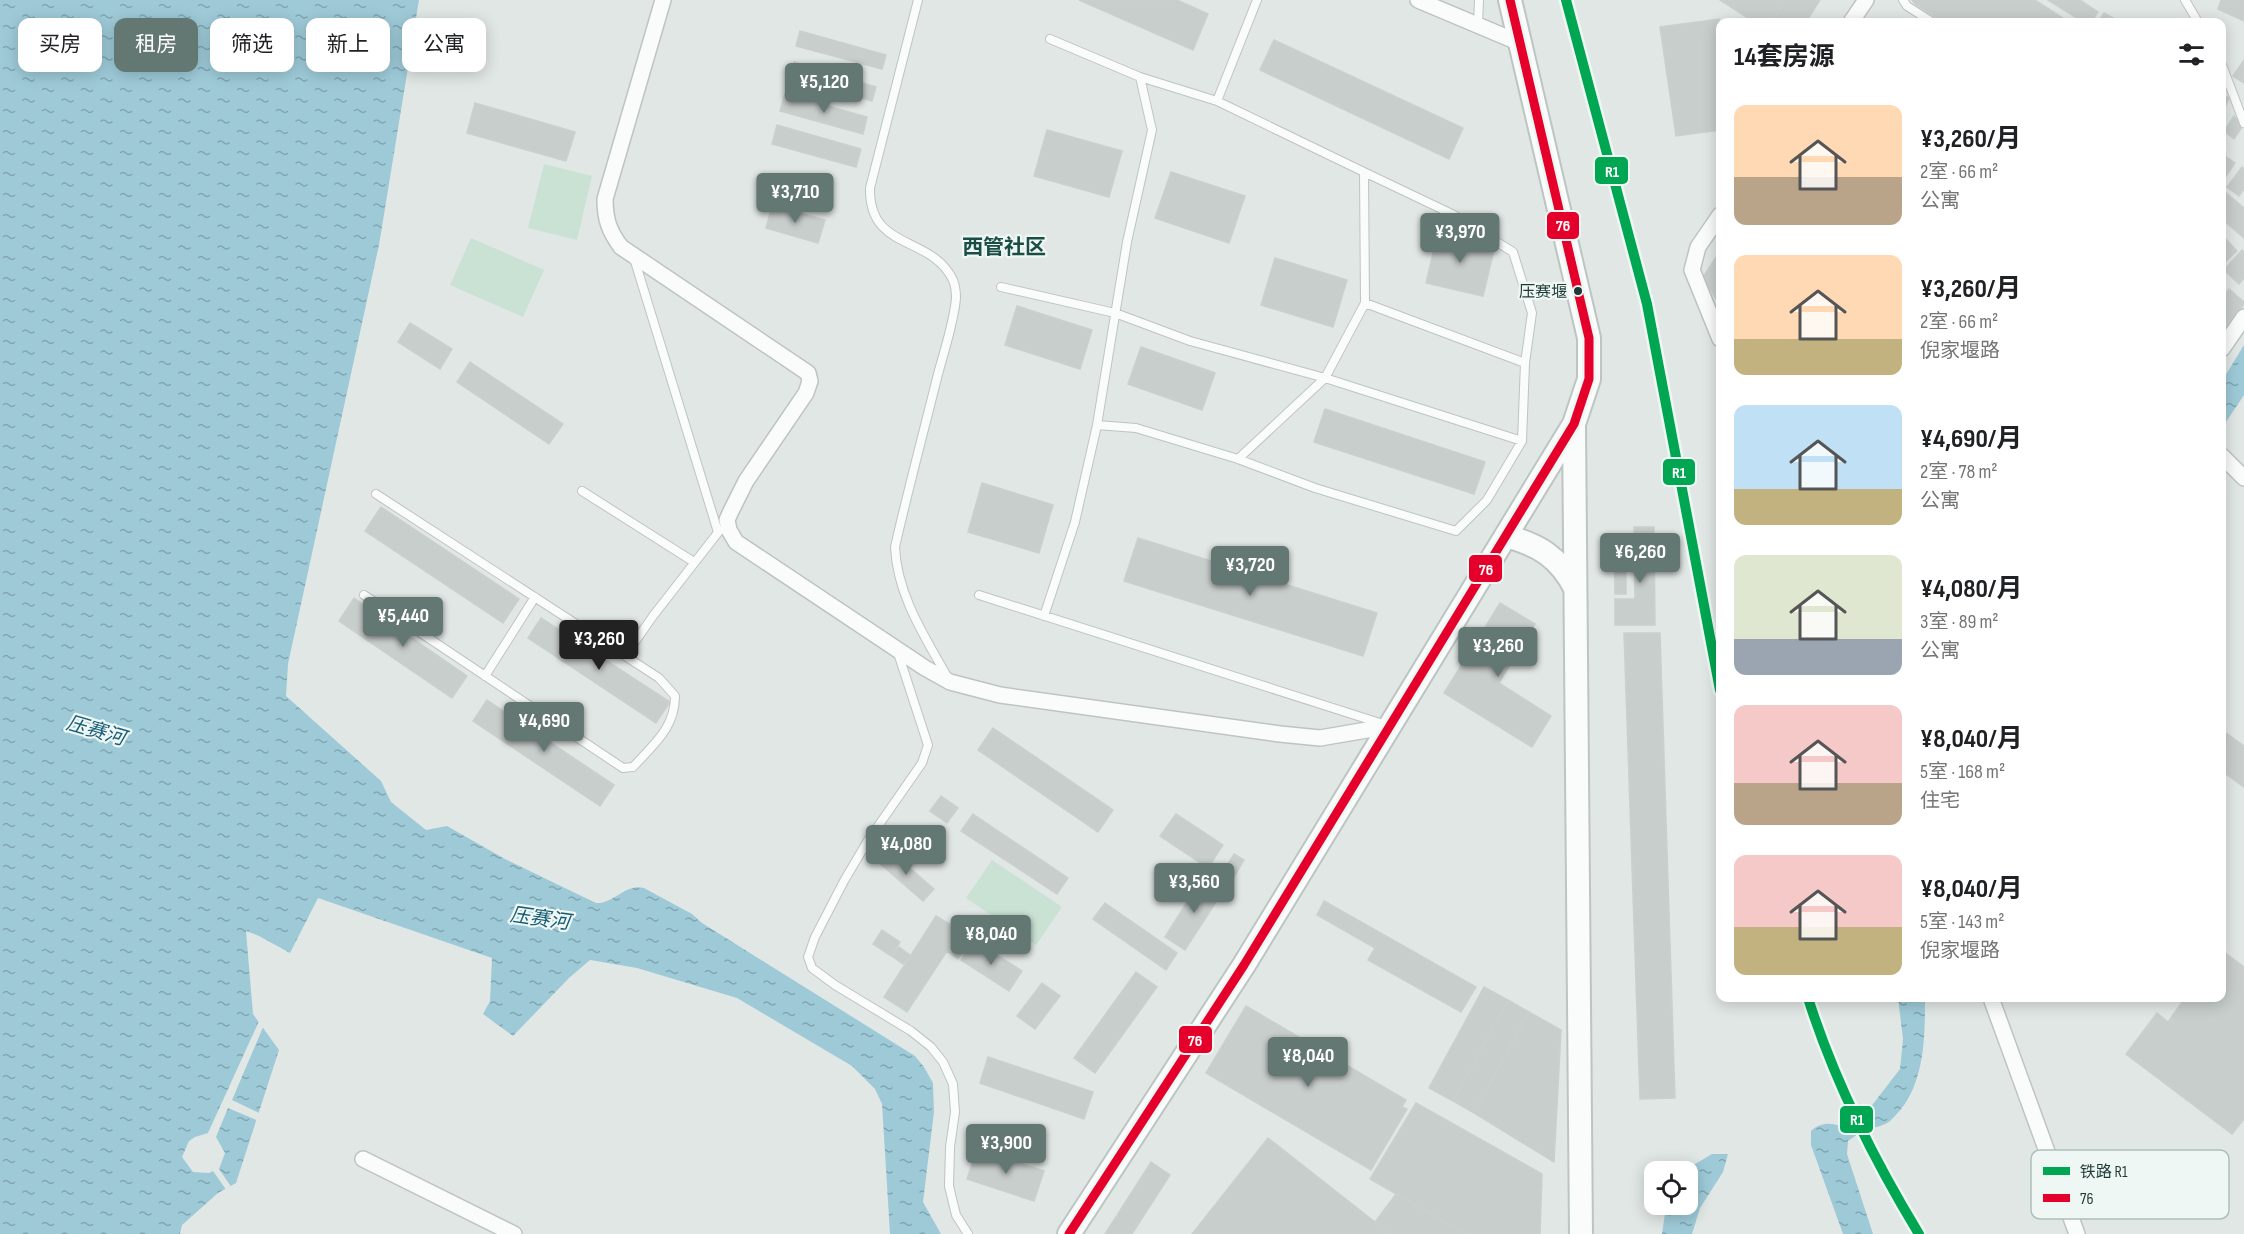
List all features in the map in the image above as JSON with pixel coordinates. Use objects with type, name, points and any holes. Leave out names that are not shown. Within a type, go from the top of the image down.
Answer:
[{"type":"main road","points":[[1069,1234],[1244,964],[1574,424],[1589,379],[1589,338],[1510,0]]},
{"type":"main road","points":[[1574,424],[1581,1234]]},
{"type":"main road","points":[[1506,536],[1526,542],[1545,552],[1565,569],[1576,590]]},
{"type":"street","points":[[663,0],[605,199],[605,218],[611,233],[621,247],[808,373],[810,381],[807,393],[746,481],[722,526],[729,530],[736,542],[896,649],[950,682],[1000,695],[1280,734],[1320,738],[1390,726]]},
{"type":"street","points":[[1418,0],[1520,42]]},
{"type":"street","points":[[1854,18],[1866,0]]},
{"type":"street","points":[[1716,221],[1698,247],[1692,270],[1716,329]]},
{"type":"street","points":[[2226,343],[2244,317]]},
{"type":"street","points":[[2226,460],[2244,478]]},
{"type":"street","points":[[1991,1002],[2046,1150]]},
{"type":"street","points":[[363,1159],[514,1234]]},
{"type":"street","points":[[2071,1219],[2077,1234]]},
{"type":"lane","points":[[918,0],[870,188],[870,204],[875,219],[886,231],[933,256],[946,269],[954,282],[956,298],[948,334],[895,547],[896,568],[917,622],[950,682]]},
{"type":"lane","points":[[1217,101],[1257,0]]},
{"type":"lane","points":[[1478,25],[1479,0]]},
{"type":"lane","points":[[1903,0],[1907,6],[1926,18]]},
{"type":"lane","points":[[2185,0],[2196,18]]},
{"type":"lane","points":[[1050,39],[1140,77],[1217,101],[1452,213],[1513,252],[1532,313],[1525,363],[1522,441],[1487,500],[1456,531],[1315,488],[1238,459],[1136,428],[1096,426]]},
{"type":"lane","points":[[2226,76],[2244,123]]},
{"type":"lane","points":[[1044,616],[1075,522],[1096,426],[1127,242],[1152,130],[1140,77]]},
{"type":"lane","points":[[1238,459],[1325,378],[1365,303],[1364,171]]},
{"type":"lane","points":[[626,656],[653,616],[722,526],[634,256]]},
{"type":"lane","points":[[1001,287],[1115,313],[1190,341],[1325,378],[1522,441]]},
{"type":"lane","points":[[1365,303],[1525,363]]},
{"type":"lane","points":[[582,491],[694,562]]},
{"type":"lane","points":[[364,595],[623,768],[633,767],[670,723],[675,711],[675,696],[659,678],[376,494]]},
{"type":"lane","points":[[979,595],[1390,726]]},
{"type":"lane","points":[[485,676],[535,597]]},
{"type":"lane","points":[[896,649],[928,745],[922,763],[867,842],[844,881],[815,937],[808,957],[812,968],[835,985],[910,1031],[932,1047],[943,1062],[953,1084],[955,1112],[950,1147],[949,1186],[956,1215],[968,1234]]},
{"type":"green space","points":[[544,164],[592,176],[577,240],[528,228]]},
{"type":"green space","points":[[471,238],[544,270],[523,317],[450,285]]},
{"type":"green space","points":[[992,860],[1062,907],[1036,945],[966,898]]},
{"type":"water","name":"压赛河","points":[[0,0],[419,0],[416,18],[402,18],[402,72],[407,72],[379,245],[288,664],[286,696],[381,781],[391,802],[426,830],[447,826],[505,859],[596,903],[608,900],[631,888],[644,888],[692,914],[702,923],[915,1056],[933,1083],[934,1112],[923,1202],[941,1234],[890,1234],[882,1104],[875,1089],[852,1066],[737,998],[637,968],[590,960],[569,978],[513,1036],[483,1014],[490,1001],[492,958],[318,898],[290,953],[246,931],[253,1014],[279,1050],[236,1183],[218,1193],[182,1225],[180,1234],[0,1234]]},
{"type":"water","points":[[2244,345],[2244,395],[2226,422],[2226,374]]},
{"type":"water","points":[[1898,1002],[1925,1002],[1921,1064],[1910,1095],[1902,1109],[1890,1121],[1863,1131],[1848,1141],[1847,1154],[1873,1234],[1843,1234],[1811,1145],[1811,1131],[1828,1124],[1846,1128],[1866,1113],[1900,1069],[1903,1039]]},
{"type":"water","points":[[1712,1154],[1728,1154],[1723,1172],[1698,1214],[1698,1162]]},
{"type":"water","points":[[1665,1215],[1698,1215],[1692,1234],[1662,1234]]},
{"type":"pier","points":[[260,1019],[264,1025],[232,1100],[261,1114],[259,1121],[228,1108],[216,1137],[225,1153],[219,1169],[232,1188],[227,1191],[213,1171],[193,1172],[182,1157],[189,1141],[208,1133]]},
{"type":"building","points":[[1079,0],[1177,0],[1208,14],[1193,50]]},
{"type":"building","points":[[1720,0],[1786,0],[1774,18],[1748,18]]},
{"type":"building","points":[[1786,0],[1820,0],[1809,18],[1774,18]]},
{"type":"building","points":[[1912,0],[2035,0],[2063,18],[1937,18]]},
{"type":"building","points":[[2048,0],[2080,0],[2098,12],[2094,18],[2077,18]]},
{"type":"building","points":[[2221,0],[2244,0],[2244,21],[2218,9]]},
{"type":"building","points":[[2104,13],[2113,18],[2101,18]]},
{"type":"building","points":[[1716,19],[1716,131],[1676,136],[1660,27]]},
{"type":"building","points":[[800,31],[886,55],[882,69],[796,46]]},
{"type":"building","points":[[1274,40],[1463,128],[1449,159],[1260,70]]},
{"type":"building","points":[[2244,60],[2244,83],[2233,76]]},
{"type":"building","points":[[794,62],[876,87],[872,101],[789,77]]},
{"type":"building","points":[[785,94],[867,117],[863,134],[780,111]]},
{"type":"building","points":[[475,103],[575,132],[566,161],[467,133]]},
{"type":"building","points":[[2234,116],[2242,127],[2234,139],[2226,133],[2226,128]]},
{"type":"building","points":[[777,125],[861,149],[856,167],[772,144]]},
{"type":"building","points":[[1047,130],[1122,151],[1109,197],[1034,176]]},
{"type":"building","points":[[2226,157],[2235,163],[2226,176]]},
{"type":"building","points":[[2242,167],[2244,169],[2244,189],[2239,196],[2227,187]]},
{"type":"building","points":[[1171,172],[1245,196],[1229,243],[1155,218]]},
{"type":"building","points":[[2226,193],[2244,208],[2244,238],[2226,222]]},
{"type":"building","points":[[772,205],[825,220],[818,243],[766,228]]},
{"type":"building","points":[[1438,232],[1495,246],[1483,296],[1426,283]]},
{"type":"building","points":[[2226,239],[2237,251],[2226,261]]},
{"type":"building","points":[[2242,250],[2244,252],[2244,278],[2239,284],[2226,272],[2226,268]]},
{"type":"building","points":[[1716,257],[1716,299],[1703,277]]},
{"type":"building","points":[[1275,258],[1347,280],[1333,327],[1261,305]]},
{"type":"building","points":[[2229,289],[2244,304],[2226,327],[2226,293]]},
{"type":"building","points":[[1017,306],[1092,330],[1080,369],[1005,345]]},
{"type":"building","points":[[410,323],[452,349],[440,369],[398,342]]},
{"type":"building","points":[[1141,347],[1215,373],[1202,410],[1128,384]]},
{"type":"building","points":[[470,362],[563,424],[549,444],[457,382]]},
{"type":"building","points":[[1325,409],[1485,462],[1474,494],[1314,442]]},
{"type":"building","points":[[982,483],[1053,505],[1039,553],[968,532]]},
{"type":"building","points":[[381,507],[519,599],[503,623],[365,531]]},
{"type":"building","points":[[1634,527],[1654,527],[1655,625],[1615,625],[1615,599],[1635,599]]},
{"type":"building","points":[[1138,538],[1377,613],[1363,656],[1124,581]]},
{"type":"building","points":[[1614,546],[1626,546],[1626,594],[1615,594]]},
{"type":"building","points":[[354,598],[467,676],[452,698],[339,621]]},
{"type":"building","points":[[1500,603],[1535,624],[1499,683],[1551,716],[1532,747],[1444,693]]},
{"type":"building","points":[[541,618],[670,702],[656,723],[528,638]]},
{"type":"building","points":[[1624,633],[1660,633],[1675,1098],[1640,1099]]},
{"type":"building","points":[[487,700],[614,785],[600,806],[473,721]]},
{"type":"building","points":[[993,728],[1113,810],[1098,832],[978,750]]},
{"type":"building","points":[[2226,733],[2244,746],[2244,787],[2226,774]]},
{"type":"building","points":[[941,796],[958,808],[947,823],[930,811]]},
{"type":"building","points":[[973,814],[1068,878],[1057,894],[961,831]]},
{"type":"building","points":[[1176,814],[1223,845],[1208,868],[1160,836]]},
{"type":"building","points":[[889,850],[934,889],[923,901],[878,862]]},
{"type":"building","points":[[1234,854],[1244,860],[1228,887],[1218,880]]},
{"type":"building","points":[[1202,878],[1223,891],[1185,950],[1165,937]]},
{"type":"building","points":[[1324,901],[1476,987],[1461,1012],[1368,960],[1375,948],[1317,915]]},
{"type":"building","points":[[1105,903],[1177,953],[1166,970],[1093,919]]},
{"type":"building","points":[[936,916],[972,938],[958,959],[947,951],[907,1012],[884,997]]},
{"type":"building","points":[[882,930],[900,942],[891,956],[873,944]]},
{"type":"building","points":[[973,940],[1022,971],[1009,991],[961,960]]},
{"type":"building","points":[[899,947],[910,955],[903,964],[892,956]]},
{"type":"building","points":[[2226,954],[2244,967],[2244,1119],[2232,1134],[2126,1054],[2157,1013],[2168,1022],[2182,1002],[2226,1002]]},
{"type":"building","points":[[1136,972],[1157,987],[1095,1073],[1074,1058]]},
{"type":"building","points":[[1042,983],[1060,996],[1035,1029],[1017,1016]]},
{"type":"building","points":[[1484,987],[1508,1000],[1453,1101],[1429,1088]]},
{"type":"building","points":[[1508,1000],[1529,1012],[1474,1113],[1453,1101]]},
{"type":"building","points":[[1246,1006],[1406,1100],[1402,1107],[1407,1109],[1371,1170],[1206,1073]]},
{"type":"building","points":[[1529,1012],[1561,1030],[1554,1162],[1474,1113]]},
{"type":"building","points":[[988,1057],[1093,1092],[1084,1119],[980,1083]]},
{"type":"building","points":[[1416,1103],[1542,1174],[1540,1234],[1466,1234],[1370,1179]]},
{"type":"building","points":[[1268,1138],[1375,1222],[1391,1234],[1192,1234]]},
{"type":"building","points":[[977,1149],[1044,1171],[1034,1201],[967,1179]]},
{"type":"building","points":[[1151,1162],[1170,1175],[1132,1234],[1105,1234]]},
{"type":"building","points":[[1396,1194],[1466,1234],[1391,1234],[1375,1222]]},
{"type":"rail line","name":"R1","points":[[1566,0],[1647,304],[1716,669]]},
{"type":"rail line","name":"R1","points":[[1809,1002],[1818,1029],[1856,1119],[1919,1234]]},
{"type":"transit line","name":"76","points":[[1069,1234],[1244,965],[1574,424],[1589,379],[1589,338],[1510,0]]},
{"type":"place","name":"压赛堰","points":[[1578,291]]},
{"type":"district","name":"西管社区","points":[[1004,247]]}]
